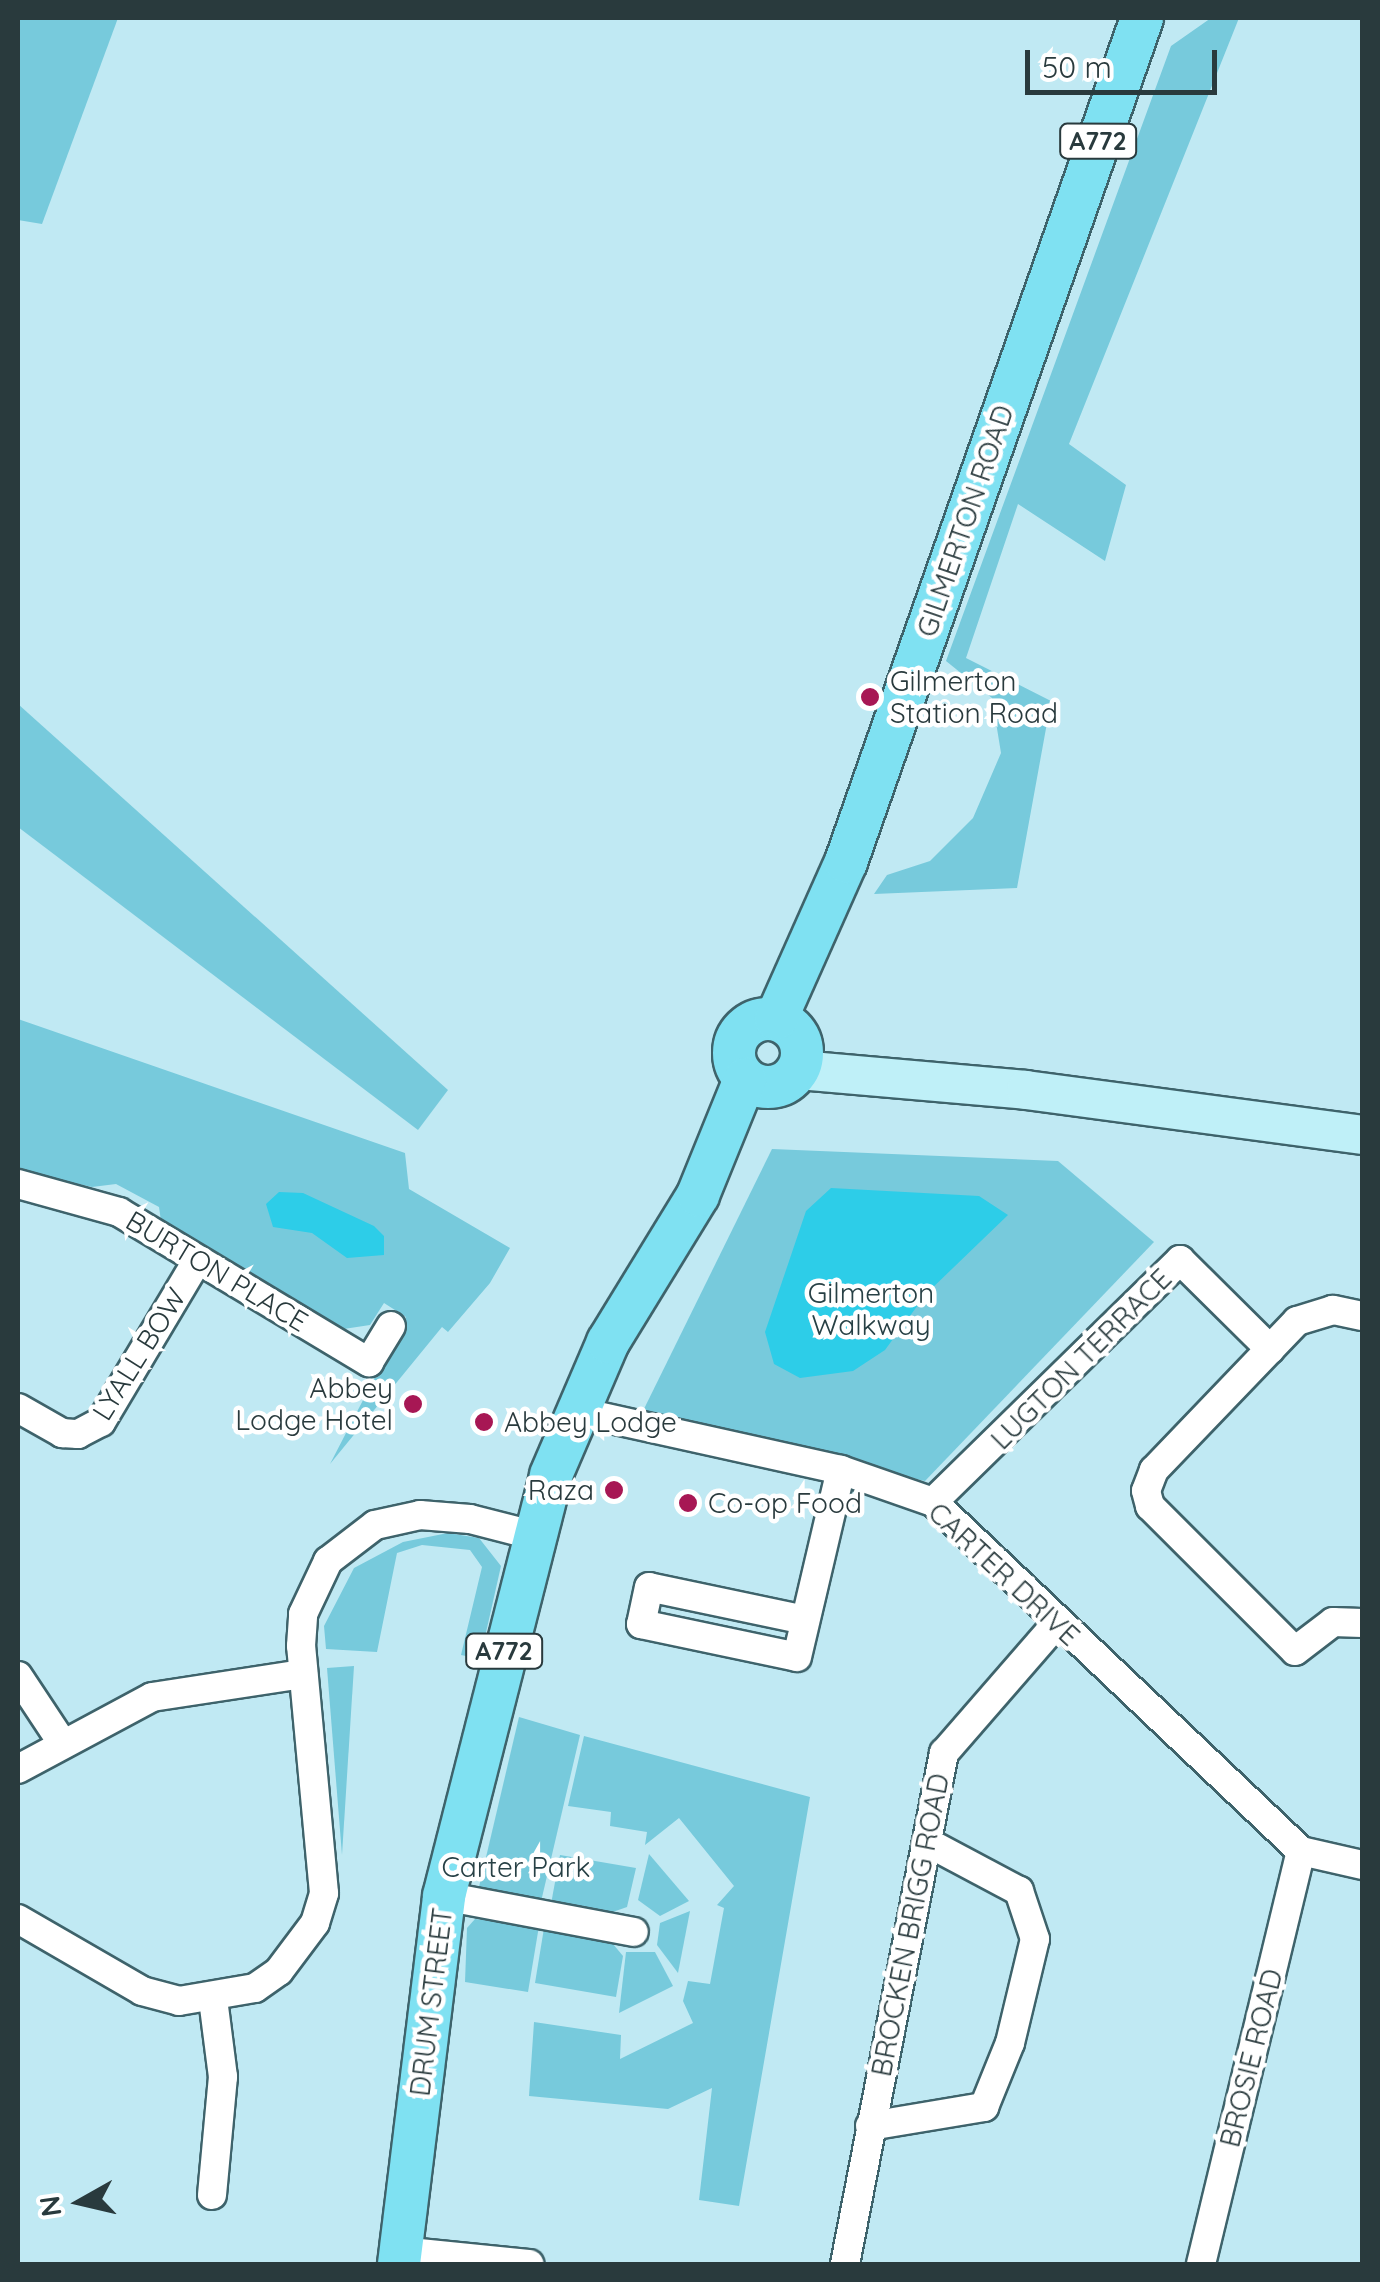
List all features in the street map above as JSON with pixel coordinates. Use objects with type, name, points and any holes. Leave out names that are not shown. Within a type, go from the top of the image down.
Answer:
[{"type":"main road","name":"GILMERTON ROAD","points":[[776,1019],[846,862],[1142,18]]},
{"type":"main road","points":[[744,1079],[773,1088],[799,1070],[799,1038],[776,1019]]},
{"type":"main road","name":"A772","points":[[744,1079],[734,1059],[738,1037],[754,1022],[776,1019]]},
{"type":"main road","name":"DRUM STREET","points":[[400,2258],[444,1896],[536,1536],[575,1411],[608,1342],[698,1195],[744,1079]]},
{"type":"street","points":[[799,1070],[1026,1090],[1362,1135]]},
{"type":"street","name":"BURTON PLACE","points":[[18,1184],[95,1201],[369,1362],[391,1326]]},
{"type":"street","name":"LUGTON TERRACE","points":[[933,1502],[1180,1260],[1270,1349]]},
{"type":"street","name":"LYALL BOW","points":[[18,1408],[62,1433],[78,1434],[102,1422],[197,1261]]},
{"type":"street","points":[[1362,1316],[1333,1310],[1297,1321],[1154,1470],[1147,1498],[1295,1652],[1332,1622],[1362,1623]]},
{"type":"street","name":"CARTER DRIVE","points":[[575,1411],[841,1470],[933,1502],[1301,1852]]},
{"type":"street","points":[[805,1620],[649,1587],[641,1624],[797,1657],[841,1470]]},
{"type":"street","points":[[18,1919],[142,1990],[178,2001],[213,1999],[255,1988],[279,1971],[315,1923],[324,1893],[304,1674],[303,1614],[328,1561],[375,1525],[445,1515],[536,1536]]},
{"type":"street","name":"BROCKEN BRIGG ROAD","points":[[844,2264],[944,1753],[1056,1623]]},
{"type":"street","points":[[18,1769],[60,1741],[152,1697],[304,1674]]},
{"type":"street","points":[[18,1676],[60,1741]]},
{"type":"street","points":[[870,2126],[984,2108],[1010,2042],[1036,1939],[1019,1891],[927,1842]]},
{"type":"street","points":[[1301,1852],[1362,1865]]},
{"type":"street","name":"BROSIE ROAD","points":[[1201,2264],[1301,1852]]},
{"type":"street","points":[[444,1896],[634,1932]]},
{"type":"street","points":[[212,2195],[223,2078],[213,1999]]},
{"type":"street","points":[[400,2258],[529,2264]]},
{"type":"green space","points":[[18,18],[118,18],[42,224],[18,220]]},
{"type":"green space","points":[[1211,18],[1239,18],[1069,444],[1126,485],[1105,561],[1018,504],[966,658],[1051,701],[1017,888],[874,894],[887,875],[930,861],[973,818],[1001,753],[992,698],[946,661],[1171,46]]},
{"type":"green space","points":[[18,704],[448,1090],[418,1130],[18,827]]},
{"type":"green space","points":[[18,1019],[405,1153],[409,1189],[510,1248],[490,1283],[448,1332],[442,1327],[330,1464],[406,1317],[384,1303],[370,1325],[337,1330],[161,1221],[159,1207],[116,1184],[92,1187],[18,1171]]},
{"type":"green space","name":"Gilmerton Walkway","points":[[772,1149],[1058,1161],[1154,1242],[925,1481],[640,1417]]},
{"type":"green space","points":[[448,1533],[479,1538],[501,1566],[480,1659],[461,1655],[482,1567],[470,1550],[422,1545],[397,1553],[377,1652],[326,1649],[324,1626],[354,1568],[403,1542]]},
{"type":"green space","points":[[354,1666],[342,1855],[327,1668]]},
{"type":"green space","name":"Carter Park","points":[[519,1717],[580,1735],[540,1906],[479,1887]]},
{"type":"green space","points":[[584,1736],[810,1797],[739,2206],[699,2200],[712,2088],[668,2109],[529,2096],[534,2022],[621,2035],[620,2059],[693,2023],[683,2001],[688,1981],[710,1984],[724,1908],[717,1905],[734,1886],[679,1818],[645,1845],[647,1832],[610,1826],[611,1812],[568,1806]]},
{"type":"green space","points":[[649,1854],[689,1901],[660,1916],[638,1900]]},
{"type":"green space","points":[[560,1855],[636,1868],[627,1907],[607,1914],[551,1904]]},
{"type":"green space","points":[[690,1911],[678,1973],[657,1945],[660,1923]]},
{"type":"green space","points":[[475,1919],[539,1926],[528,1992],[465,1982],[467,1928]]},
{"type":"green space","points":[[545,1922],[603,1932],[623,1956],[616,1997],[535,1983]]},
{"type":"green space","points":[[626,1952],[655,1952],[673,1986],[619,2013]]},
{"type":"shaded area","points":[[831,1188],[979,1196],[1008,1215],[926,1294],[885,1350],[853,1371],[800,1378],[774,1364],[765,1332],[806,1211]]},
{"type":"shaded area","points":[[279,1192],[303,1193],[374,1226],[384,1236],[384,1255],[347,1258],[312,1233],[273,1227],[266,1204]]},
{"type":"place","name":"Gilmerton Station Road","points":[[870,697]]},
{"type":"place","name":"Abbey Lodge Hotel","points":[[413,1404]]},
{"type":"place","name":"Abbey Lodge","points":[[484,1422]]},
{"type":"place","name":"Raza","points":[[614,1490]]},
{"type":"place","name":"Co-op Food","points":[[688,1503]]}]
